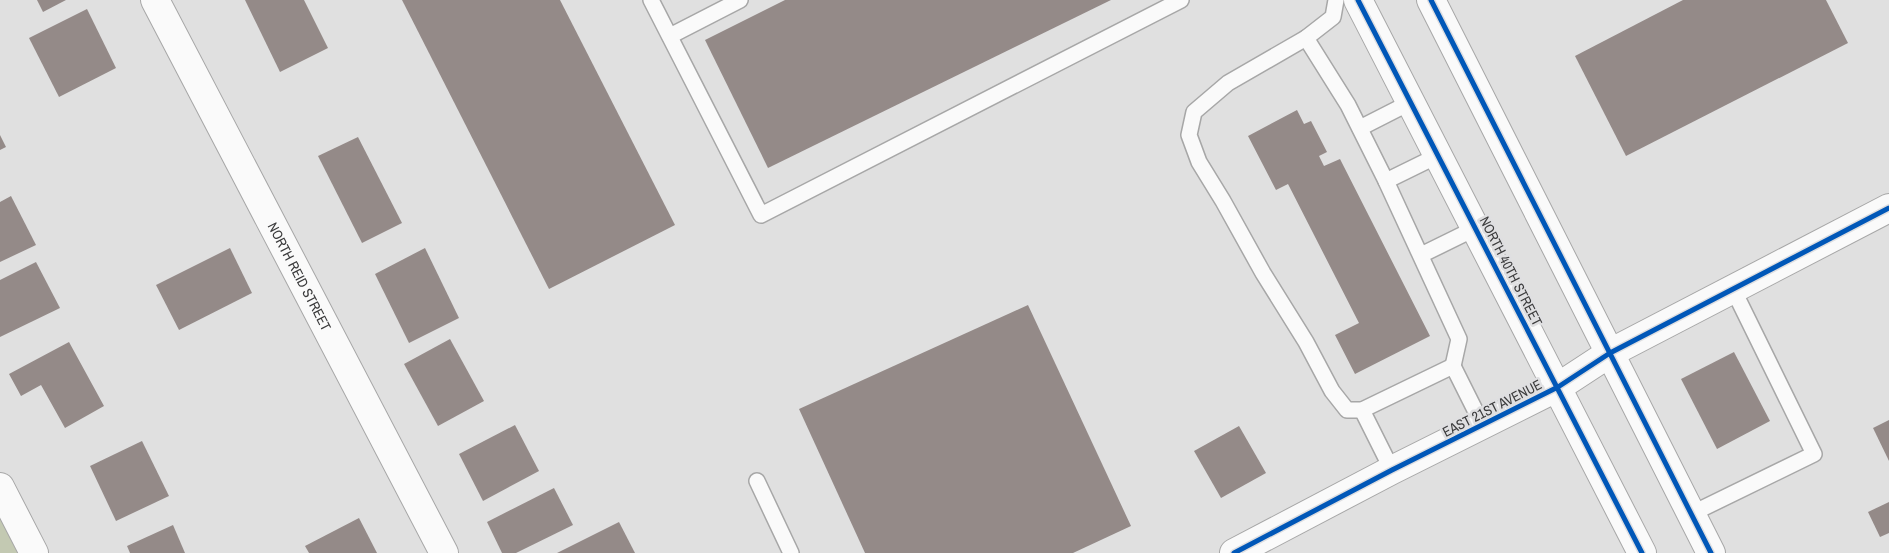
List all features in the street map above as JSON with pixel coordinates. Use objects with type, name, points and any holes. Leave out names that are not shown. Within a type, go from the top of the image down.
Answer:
[{"type":"street","name":"NORTH REID STREET","points":[[155,0],[444,553]]},
{"type":"street","name":"NORTH 40TH STREET","points":[[1358,0],[1642,553]]},
{"type":"street","points":[[1431,0],[1711,553]]},
{"type":"street","name":"EAST 21ST AVENUE","points":[[1234,553],[1392,470],[1558,387],[1610,353],[1889,208]]},
{"type":"street","points":[[0,487],[34,553]]},
{"type":"lane","points":[[651,0],[761,215],[1181,0]]},
{"type":"lane","points":[[670,36],[740,0]]},
{"type":"lane","points":[[1336,0],[1333,16],[1306,38],[1228,83],[1194,112],[1189,135],[1199,162],[1223,200],[1263,274],[1306,342],[1332,391],[1347,410],[1362,410],[1453,366]]},
{"type":"lane","points":[[1306,38],[1348,105],[1360,128],[1460,339],[1453,366],[1483,426]]},
{"type":"lane","points":[[1360,128],[1411,102]]},
{"type":"lane","points":[[1386,181],[1438,154]]},
{"type":"lane","points":[[1421,255],[1476,228]]},
{"type":"lane","points":[[1692,514],[1814,454],[1733,289]]},
{"type":"lane","points":[[1362,410],[1392,470]]},
{"type":"lane","points":[[757,481],[791,553]]},
{"type":"green space","points":[[0,512],[20,553],[0,553]]},
{"type":"building","points":[[37,0],[66,0],[43,12]]},
{"type":"building","points":[[245,0],[304,0],[328,48],[280,72]]},
{"type":"building","points":[[402,0],[560,0],[675,225],[549,289]]},
{"type":"building","points":[[785,0],[1111,0],[768,168],[705,40]]},
{"type":"building","points":[[1683,0],[1826,0],[1848,43],[1626,156],[1575,56]]},
{"type":"building","points":[[87,9],[116,68],[59,97],[29,38]]},
{"type":"building","points":[[1297,110],[1304,124],[1311,121],[1327,152],[1319,156],[1324,166],[1340,159],[1430,336],[1355,374],[1335,335],[1359,323],[1288,184],[1276,190],[1248,136]]},
{"type":"building","points":[[0,135],[6,147],[0,150]]},
{"type":"building","points":[[358,137],[402,223],[362,243],[318,156]]},
{"type":"building","points":[[11,196],[36,245],[0,262],[0,202]]},
{"type":"building","points":[[230,248],[252,293],[179,330],[156,285]]},
{"type":"building","points":[[425,248],[459,318],[409,343],[375,274]]},
{"type":"building","points":[[36,262],[60,308],[0,337],[0,280]]},
{"type":"building","points":[[1028,305],[1131,526],[1073,553],[865,553],[799,409]]},
{"type":"building","points":[[450,339],[484,401],[438,426],[404,364]]},
{"type":"building","points":[[69,342],[104,406],[65,428],[41,385],[21,396],[9,374]]},
{"type":"building","points":[[1734,352],[1770,421],[1717,449],[1681,379]]},
{"type":"building","points":[[1889,420],[1889,461],[1873,428]]},
{"type":"building","points":[[515,425],[539,471],[483,501],[459,454]]},
{"type":"building","points":[[1239,426],[1266,473],[1221,498],[1194,451]]},
{"type":"building","points":[[142,441],[169,496],[116,521],[90,466]]},
{"type":"building","points":[[554,488],[573,525],[516,553],[502,553],[487,522]]},
{"type":"building","points":[[1889,502],[1889,533],[1880,537],[1868,512]]},
{"type":"building","points":[[359,518],[377,553],[309,553],[305,546]]},
{"type":"building","points":[[619,522],[635,553],[557,553]]},
{"type":"building","points":[[173,525],[185,553],[130,553],[127,546]]},
{"type":"cycle path","points":[[1358,0],[1642,553]]},
{"type":"cycle path","points":[[1431,0],[1711,553]]},
{"type":"cycle path","points":[[1234,553],[1392,470],[1558,387],[1610,353],[1889,208]]}]
